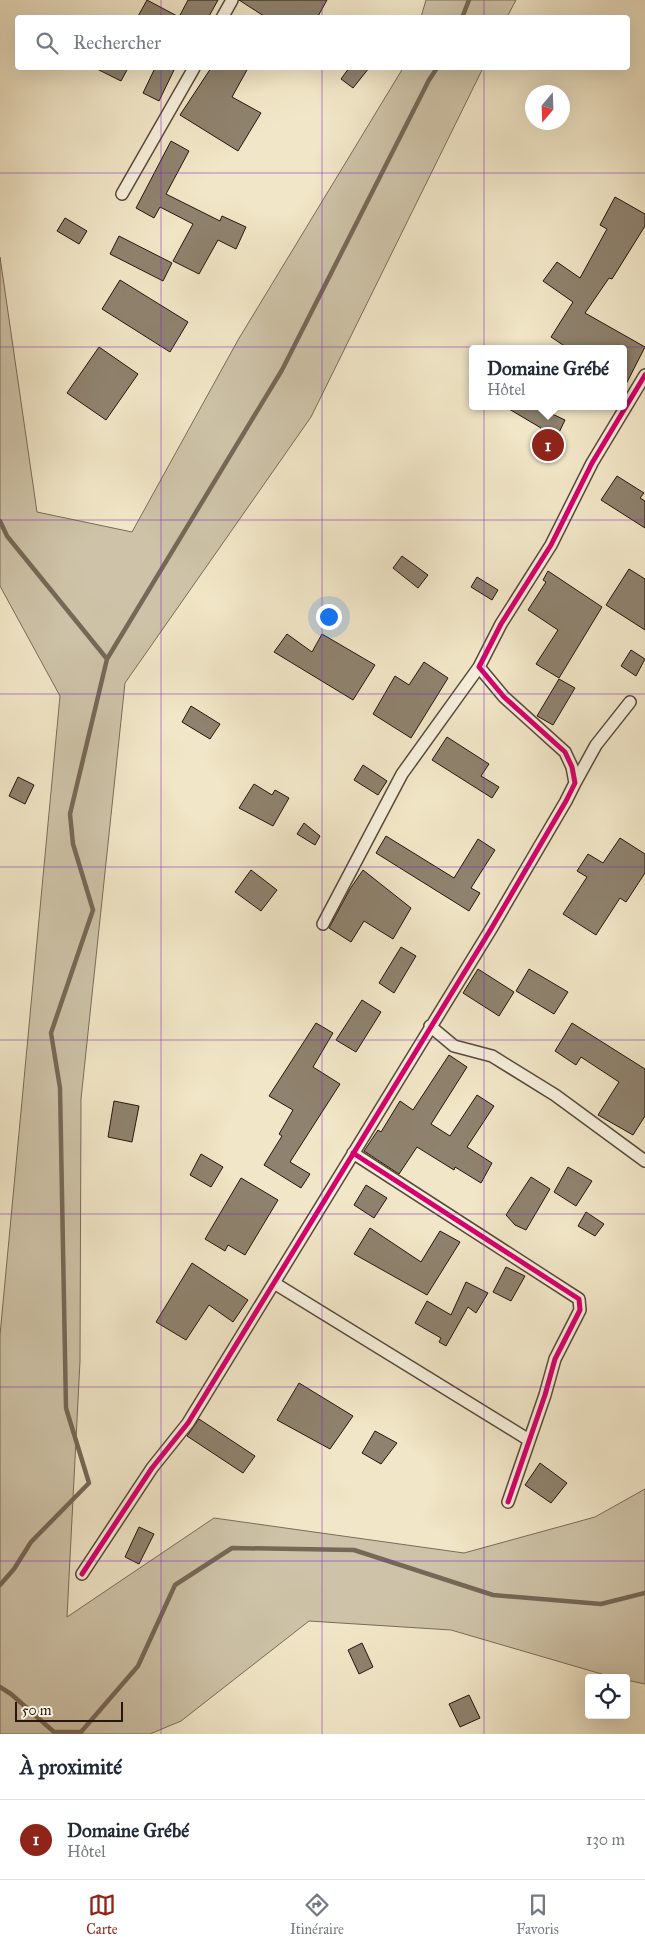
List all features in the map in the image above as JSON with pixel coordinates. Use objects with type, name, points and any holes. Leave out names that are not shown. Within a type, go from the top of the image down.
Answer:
[{"type":"street","points":[[224,15],[232,0]]},
{"type":"street","points":[[122,194],[193,70]]},
{"type":"street","points":[[627,405],[645,375]]},
{"type":"street","points":[[323,924],[402,774],[479,667],[501,624],[547,552],[592,463],[624,410]]},
{"type":"street","points":[[479,667],[504,697],[564,752],[570,760],[575,783]]},
{"type":"street","points":[[82,1574],[152,1468],[188,1423],[506,904],[596,745],[630,702]]},
{"type":"street","points":[[430,1026],[454,1046],[492,1056],[532,1080],[645,1161]]},
{"type":"street","points":[[353,1153],[579,1299],[580,1310],[555,1359],[508,1502]]},
{"type":"street","points":[[274,1283],[529,1440]]},
{"type":"shaded area","points":[[426,0],[516,0],[508,15],[422,15]]},
{"type":"shaded area","points":[[402,70],[482,70],[311,417],[125,683],[81,1099],[80,1361],[67,1617],[214,1518],[464,1553],[595,1517],[645,1489],[645,1684],[630,1681],[630,1674],[602,1674],[451,1630],[309,1621],[181,1721],[150,1734],[0,1734],[0,1335],[60,696],[0,586],[0,257],[37,512],[132,532],[238,340]]},
{"type":"building","points":[[147,0],[175,15],[139,15]]},
{"type":"building","points":[[188,0],[218,0],[210,15],[180,15]]},
{"type":"building","points":[[239,0],[327,0],[319,15],[262,15]]},
{"type":"building","points":[[99,70],[127,70],[121,81]]},
{"type":"building","points":[[154,70],[174,70],[159,101],[143,93]]},
{"type":"building","points":[[210,70],[247,70],[232,97],[261,113],[238,151],[180,115]]},
{"type":"building","points":[[348,70],[367,70],[353,88],[341,79]]},
{"type":"building","points":[[171,141],[189,151],[166,194],[220,221],[222,216],[246,227],[236,249],[218,240],[199,274],[173,261],[193,224],[160,207],[154,218],[136,208]]},
{"type":"building","points":[[615,197],[645,214],[645,226],[612,279],[609,278],[585,313],[645,347],[627,382],[627,345],[563,345],[551,337],[573,302],[543,281],[557,262],[580,278],[607,229],[600,225]]},
{"type":"building","points":[[65,218],[87,231],[79,244],[57,231]]},
{"type":"building","points":[[119,236],[172,263],[163,281],[110,254]]},
{"type":"building","points":[[120,280],[188,322],[170,352],[102,309]]},
{"type":"building","points":[[99,347],[138,374],[106,420],[67,393]]},
{"type":"building","points":[[511,410],[544,410],[565,420],[554,443],[538,435],[541,428]]},
{"type":"building","points":[[617,476],[644,493],[640,498],[645,501],[645,528],[601,500]]},
{"type":"building","points":[[402,556],[428,575],[418,588],[393,568]]},
{"type":"building","points":[[629,569],[645,579],[645,630],[606,605]]},
{"type":"building","points":[[548,571],[602,607],[559,678],[536,664],[558,630],[528,610],[546,582],[543,580]]},
{"type":"building","points":[[477,577],[498,590],[492,600],[471,587]]},
{"type":"building","points":[[287,634],[312,652],[322,634],[375,665],[353,700],[274,652]]},
{"type":"building","points":[[631,650],[645,659],[636,676],[621,666]]},
{"type":"building","points":[[424,662],[448,678],[411,738],[373,714],[395,676],[409,685]]},
{"type":"building","points":[[559,679],[575,688],[553,725],[537,716]]},
{"type":"building","points":[[191,706],[220,724],[210,739],[182,722]]},
{"type":"building","points":[[447,737],[489,764],[481,776],[499,787],[492,798],[432,760]]},
{"type":"building","points":[[363,765],[387,781],[378,795],[354,780]]},
{"type":"building","points":[[18,777],[34,785],[25,804],[9,796]]},
{"type":"building","points":[[254,784],[272,795],[275,790],[289,798],[273,826],[239,808]]},
{"type":"building","points":[[304,823],[320,836],[315,845],[297,834]]},
{"type":"building","points":[[386,836],[454,878],[478,839],[495,850],[471,888],[480,893],[469,911],[376,853]]},
{"type":"building","points":[[620,838],[645,854],[645,873],[626,902],[620,898],[596,935],[563,914],[587,877],[577,871],[588,854],[603,863]]},
{"type":"building","points":[[251,870],[277,890],[261,911],[235,892]]},
{"type":"building","points":[[363,870],[411,908],[393,939],[364,921],[351,942],[329,928],[350,889]]},
{"type":"building","points":[[401,947],[416,956],[394,993],[379,983]]},
{"type":"building","points":[[478,969],[514,992],[499,1016],[463,993]]},
{"type":"building","points":[[529,969],[568,992],[554,1014],[516,991]]},
{"type":"building","points":[[362,1000],[381,1012],[356,1052],[336,1040]]},
{"type":"building","points":[[316,1023],[333,1033],[313,1067],[340,1084],[290,1162],[310,1174],[301,1188],[264,1165],[282,1136],[279,1134],[293,1110],[269,1096]]},
{"type":"building","points":[[572,1023],[645,1069],[645,1116],[633,1135],[598,1115],[619,1082],[581,1057],[576,1065],[555,1051]]},
{"type":"building","points":[[449,1055],[467,1067],[431,1124],[450,1136],[477,1095],[494,1106],[467,1147],[492,1163],[481,1183],[455,1167],[454,1170],[417,1147],[399,1174],[364,1151],[378,1130],[381,1132],[400,1101],[413,1110]]},
{"type":"building","points":[[114,1101],[139,1106],[132,1142],[108,1137]]},
{"type":"building","points":[[201,1154],[223,1167],[211,1187],[190,1175]]},
{"type":"building","points":[[568,1167],[592,1181],[576,1206],[554,1192]]},
{"type":"building","points":[[531,1177],[550,1189],[526,1230],[515,1225],[506,1215]]},
{"type":"building","points":[[241,1178],[278,1200],[245,1255],[228,1245],[225,1251],[205,1239]]},
{"type":"building","points":[[366,1185],[387,1198],[374,1218],[354,1205]]},
{"type":"building","points":[[586,1212],[604,1224],[595,1236],[578,1226]]},
{"type":"building","points":[[370,1228],[421,1262],[440,1231],[460,1242],[427,1295],[354,1254]]},
{"type":"building","points":[[192,1263],[248,1300],[233,1322],[209,1305],[186,1340],[156,1322]]},
{"type":"building","points":[[506,1267],[525,1276],[511,1301],[493,1292]]},
{"type":"building","points":[[466,1282],[488,1293],[476,1313],[468,1307],[446,1346],[439,1342],[441,1338],[415,1323],[427,1301],[451,1315]]},
{"type":"building","points":[[299,1383],[353,1416],[330,1449],[277,1420]]},
{"type":"building","points":[[199,1419],[255,1456],[243,1473],[187,1436]]},
{"type":"building","points":[[375,1431],[397,1443],[381,1464],[362,1453]]},
{"type":"building","points":[[540,1463],[567,1483],[551,1503],[525,1485]]},
{"type":"building","points":[[139,1527],[154,1534],[139,1564],[125,1557]]},
{"type":"building","points":[[362,1643],[373,1667],[359,1674],[348,1650]]},
{"type":"building","points":[[469,1695],[480,1718],[460,1727],[449,1704]]},
{"type":"waterway","points":[[463,15],[469,0]]},
{"type":"waterway","points":[[0,1585],[14,1569],[31,1542],[89,1483],[66,1408],[60,1088],[51,1033],[93,910],[73,844],[70,814],[107,659],[282,370],[436,70]]},
{"type":"waterway","points":[[0,521],[7,536],[107,659]]},
{"type":"waterway","points":[[0,1687],[11,1694],[54,1732],[81,1732],[138,1666],[175,1585],[232,1548],[354,1550],[493,1595],[601,1604],[645,1593]]},
{"type":"cycle path","points":[[627,405],[645,375]]},
{"type":"cycle path","points":[[82,1574],[152,1468],[188,1423],[491,929],[575,783],[572,767],[565,752],[504,697],[479,667],[501,624],[551,545],[592,463],[624,410]]},
{"type":"cycle path","points":[[353,1153],[579,1299],[580,1310],[555,1359],[545,1395],[508,1502]]},
{"type":"place","name":"Domaine Grébé","points":[[548,445]]}]
